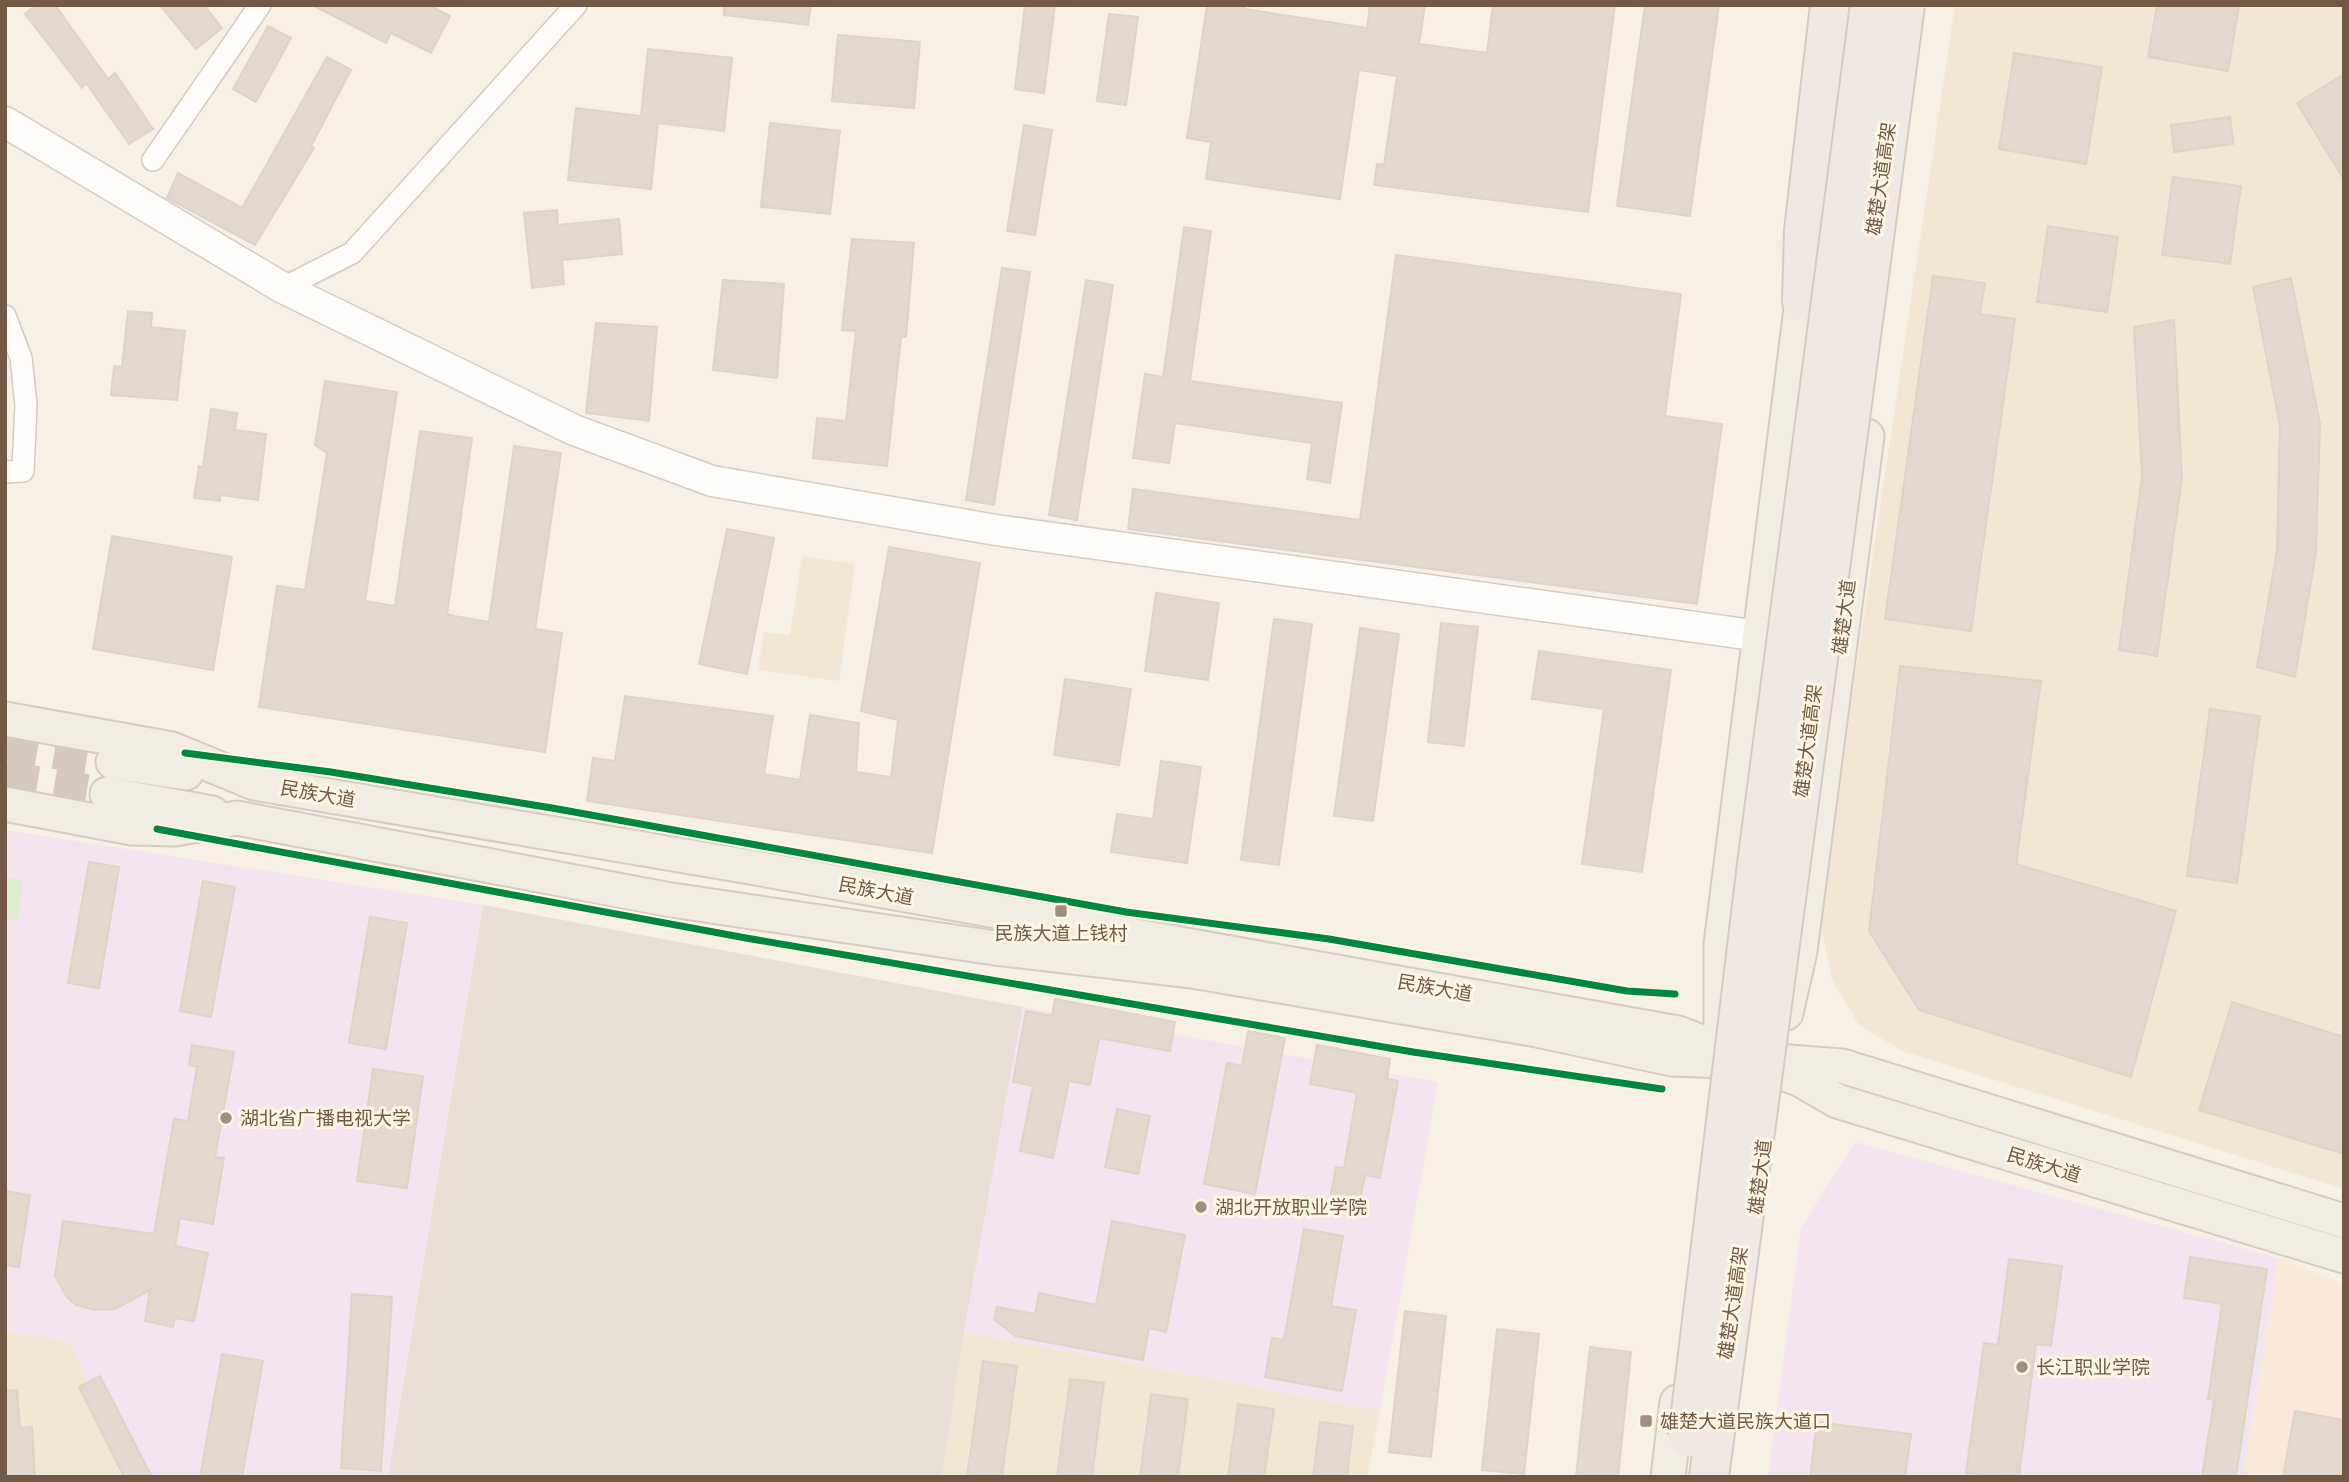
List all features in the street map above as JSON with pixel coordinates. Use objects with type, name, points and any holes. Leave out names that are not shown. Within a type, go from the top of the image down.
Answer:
[{"type":"highway","points":[[1802,301],[1804,231],[1830,5]]},
{"type":"highway","name":"雄楚大道高架","points":[[1683,1477],[1757,864],[1870,5]]},
{"type":"highway","name":"雄楚大道高架","points":[[1709,1477],[1905,5]]},
{"type":"highway","points":[[1724,1477],[1728,1436]]},
{"type":"main road","name":"雄楚大道","points":[[1728,1436],[1748,1061],[1721,944],[1802,301],[1821,232],[1851,5]]},
{"type":"main road","name":"雄楚大道","points":[[1668,1477],[1748,1061],[1800,951],[1922,5]]},
{"type":"main road","name":"民族大道","points":[[5,719],[172,749],[254,783],[1429,986],[1678,1033],[1801,1080],[1837,1101],[2344,1256]]},
{"type":"main road","points":[[237,818],[110,778],[254,783]]},
{"type":"main road","name":"民族大道","points":[[5,804],[132,828],[175,829],[237,818],[666,899],[995,948],[1192,971],[1537,1030],[1672,1059],[1842,1066],[2344,1222]]},
{"type":"street","points":[[153,160],[260,5]]},
{"type":"street","points":[[283,288],[352,253],[576,5]]},
{"type":"street","points":[[5,122],[283,288],[575,430],[712,481],[996,530],[1760,636]]},
{"type":"street","points":[[5,316],[22,358],[26,405],[23,471],[5,472]]},
{"type":"shaded area","points":[[1955,5],[2344,5],[2344,1189],[1902,1051],[1859,1025],[1832,980],[1821,924],[1827,863]]},
{"type":"shaded area","points":[[802,556],[855,564],[839,681],[758,670],[764,632],[790,635]]},
{"type":"shaded area","name":"湖北省广播电视大学","points":[[5,830],[483,905],[388,1477],[121,1477],[72,1342],[5,1331]]},
{"type":"shaded area","points":[[483,905],[1023,1007],[964,1332],[942,1477],[388,1477]]},
{"type":"shaded area","name":"湖北开放职业学院","points":[[1023,1007],[1438,1082],[1380,1411],[964,1332]]},
{"type":"shaded area","name":"长江职业学院","points":[[1855,1142],[2278,1258],[2243,1477],[1768,1477],[1801,1228]]},
{"type":"shaded area","points":[[2278,1258],[2344,1284],[2344,1477],[2243,1477]]},
{"type":"shaded area","points":[[5,1331],[72,1342],[121,1477],[5,1477]]},
{"type":"shaded area","points":[[964,1332],[1380,1411],[1367,1477],[942,1477]]},
{"type":"green space","points":[[5,877],[23,881],[18,920],[5,918]]},
{"type":"building","points":[[36,5],[55,5],[108,79],[115,73],[153,129],[129,144],[86,83],[82,88],[25,14]]},
{"type":"building","points":[[160,5],[204,5],[222,28],[196,49]]},
{"type":"building","points":[[312,5],[429,5],[450,16],[431,53],[391,33],[386,43]]},
{"type":"building","points":[[724,5],[811,5],[808,25],[724,15]]},
{"type":"building","points":[[1025,5],[1055,5],[1044,93],[1015,89]]},
{"type":"building","points":[[1207,5],[1245,5],[1245,9],[1367,28],[1370,5],[1425,5],[1419,44],[1487,53],[1493,5],[1615,5],[1588,212],[1374,185],[1377,164],[1384,165],[1397,76],[1359,70],[1340,199],[1206,179],[1211,142],[1187,138]]},
{"type":"building","points":[[1645,5],[1719,5],[1690,216],[1617,206]]},
{"type":"building","points":[[2157,5],[2239,5],[2228,71],[2148,57]]},
{"type":"building","points":[[1109,14],[1138,17],[1126,105],[1097,101]]},
{"type":"building","points":[[268,26],[291,38],[256,102],[233,89]]},
{"type":"building","points":[[838,35],[920,42],[914,108],[832,101]]},
{"type":"building","points":[[648,49],[732,58],[724,131],[658,123],[651,189],[568,180],[576,108],[641,116]]},
{"type":"building","points":[[2014,53],[2102,67],[2086,164],[1999,149]]},
{"type":"building","points":[[327,57],[351,70],[311,146],[314,148],[255,245],[167,198],[178,173],[242,208]]},
{"type":"building","points":[[2344,74],[2344,180],[2297,103]]},
{"type":"building","points":[[2230,117],[2233,144],[2174,152],[2171,125]]},
{"type":"building","points":[[770,123],[840,131],[830,214],[761,207]]},
{"type":"building","points":[[1024,125],[1052,130],[1035,235],[1007,231]]},
{"type":"building","points":[[2173,177],[2241,186],[2230,264],[2162,255]]},
{"type":"building","points":[[557,210],[558,225],[619,219],[622,254],[562,260],[564,284],[532,288],[524,213]]},
{"type":"building","points":[[2048,226],[2118,237],[2107,312],[2037,302]]},
{"type":"building","points":[[1184,227],[1211,231],[1190,381],[1342,403],[1330,483],[1307,479],[1312,443],[1175,423],[1169,463],[1133,458],[1145,374],[1163,377]]},
{"type":"building","points":[[852,239],[914,243],[906,337],[901,337],[887,466],[813,458],[817,418],[846,421],[856,331],[842,330]]},
{"type":"building","points":[[1396,255],[1681,294],[1665,416],[1722,424],[1697,604],[1128,529],[1133,489],[1360,520]]},
{"type":"building","points":[[1002,268],[1030,272],[994,505],[966,500]]},
{"type":"building","points":[[1933,276],[1985,283],[1980,314],[2015,319],[1971,631],[1885,619]]},
{"type":"building","points":[[2291,278],[2320,424],[2316,552],[2295,677],[2257,667],[2277,550],[2280,426],[2253,287]]},
{"type":"building","points":[[723,280],[784,284],[777,378],[713,370]]},
{"type":"building","points":[[1086,280],[1113,285],[1077,520],[1049,515]]},
{"type":"building","points":[[128,311],[152,313],[151,327],[185,331],[177,400],[111,395],[114,366],[122,367]]},
{"type":"building","points":[[2174,320],[2182,478],[2157,656],[2119,650],[2142,476],[2134,327]]},
{"type":"building","points":[[596,323],[657,327],[649,421],[586,413]]},
{"type":"building","points":[[325,381],[397,392],[365,601],[395,606],[420,431],[472,438],[447,614],[489,622],[514,446],[561,453],[535,629],[562,633],[545,752],[259,707],[277,586],[305,590],[327,453],[315,445]]},
{"type":"building","points":[[211,409],[237,413],[235,430],[266,434],[258,500],[220,495],[220,501],[194,498],[199,466],[203,467]]},
{"type":"building","points":[[727,529],[774,538],[747,674],[699,664]]},
{"type":"building","points":[[112,536],[232,557],[213,670],[93,649]]},
{"type":"building","points":[[889,547],[980,563],[932,853],[587,801],[593,758],[615,761],[625,696],[773,716],[764,774],[800,780],[810,715],[859,723],[856,772],[891,777],[898,720],[861,711]]},
{"type":"building","points":[[1156,593],[1219,603],[1208,680],[1145,671]]},
{"type":"building","points":[[1274,619],[1312,624],[1279,865],[1241,860]]},
{"type":"building","points":[[1441,623],[1478,627],[1464,746],[1428,742]]},
{"type":"building","points":[[1360,628],[1399,634],[1373,821],[1334,816]]},
{"type":"building","points":[[1539,651],[1671,670],[1642,872],[1582,864],[1604,709],[1532,699]]},
{"type":"building","points":[[1900,666],[2041,681],[2016,864],[2176,911],[2131,1077],[1919,1010],[1869,931]]},
{"type":"building","points":[[1065,679],[1131,689],[1119,765],[1054,755]]},
{"type":"building","points":[[2210,709],[2260,716],[2237,883],[2187,876]]},
{"type":"building","points":[[1161,761],[1201,767],[1187,863],[1111,852],[1117,814],[1153,819]]},
{"type":"building","points":[[89,862],[119,867],[99,988],[68,983]]},
{"type":"building","points":[[203,881],[235,887],[211,1017],[180,1011]]},
{"type":"building","points":[[370,917],[407,923],[386,1049],[349,1043]]},
{"type":"building","points":[[1055,999],[1175,1022],[1170,1051],[1099,1038],[1090,1085],[1069,1081],[1053,1158],[1020,1151],[1033,1086],[1013,1082],[1026,1011],[1052,1016]]},
{"type":"building","points":[[2232,1002],[2344,1037],[2344,1154],[2199,1110]]},
{"type":"building","points":[[1248,1031],[1285,1038],[1255,1194],[1204,1184],[1227,1063],[1242,1066]]},
{"type":"building","points":[[192,1045],[234,1052],[215,1157],[224,1158],[213,1224],[180,1218],[175,1246],[208,1253],[194,1321],[175,1318],[173,1327],[145,1321],[150,1290],[115,1309],[95,1310],[76,1305],[67,1297],[55,1276],[63,1221],[154,1234],[174,1119],[188,1121],[197,1067],[189,1065]]},
{"type":"building","points":[[1317,1045],[1390,1059],[1387,1079],[1398,1081],[1380,1178],[1365,1175],[1359,1205],[1330,1199],[1336,1167],[1344,1168],[1357,1093],[1310,1084]]},
{"type":"building","points":[[373,1069],[423,1076],[407,1188],[357,1181]]},
{"type":"building","points":[[1117,1109],[1150,1116],[1138,1174],[1105,1167]]},
{"type":"building","points":[[5,1191],[30,1195],[19,1267],[5,1265]]},
{"type":"building","points":[[1112,1221],[1185,1235],[1166,1332],[1149,1328],[1143,1360],[1015,1336],[994,1319],[997,1307],[1035,1314],[1039,1293],[1096,1305]]},
{"type":"building","points":[[1304,1229],[1343,1236],[1331,1306],[1356,1310],[1342,1391],[1265,1377],[1272,1338],[1284,1340]]},
{"type":"building","points":[[2190,1257],[2267,1269],[2236,1477],[2202,1477],[2214,1400],[2208,1399],[2222,1304],[2184,1298]]},
{"type":"building","points":[[2009,1259],[2062,1266],[2051,1346],[2036,1344],[2019,1477],[1966,1473],[1984,1343],[1998,1345]]},
{"type":"building","points":[[352,1294],[392,1297],[381,1471],[341,1468]]},
{"type":"building","points":[[1405,1311],[1446,1316],[1431,1457],[1389,1452]]},
{"type":"building","points":[[1497,1329],[1539,1334],[1524,1474],[1482,1470]]},
{"type":"building","points":[[1590,1347],[1631,1352],[1618,1477],[1576,1477]]},
{"type":"building","points":[[222,1354],[263,1361],[242,1477],[200,1477]]},
{"type":"building","points":[[983,1361],[1017,1366],[1002,1477],[967,1477]]},
{"type":"building","points":[[100,1376],[152,1477],[124,1477],[79,1387]]},
{"type":"building","points":[[1070,1379],[1104,1383],[1092,1477],[1057,1477]]},
{"type":"building","points":[[17,1390],[20,1428],[32,1427],[35,1477],[5,1477],[5,1391]]},
{"type":"building","points":[[1151,1394],[1188,1399],[1178,1477],[1140,1477]]},
{"type":"building","points":[[1238,1404],[1274,1409],[1264,1477],[1228,1477]]},
{"type":"building","points":[[2295,1411],[2344,1420],[2344,1477],[2283,1477]]},
{"type":"building","points":[[1320,1422],[1353,1426],[1347,1477],[1313,1477]]},
{"type":"building","points":[[1817,1422],[1911,1434],[1905,1477],[1810,1477]]},
{"type":"tunnel","points":[[5,744],[113,762]]},
{"type":"tunnel","points":[[5,777],[107,794]]},
{"type":"cycle path","points":[[185,753],[331,772],[552,808],[1126,912],[1329,939],[1627,991],[1675,994]]},
{"type":"cycle path","points":[[157,829],[746,938],[1413,1052],[1662,1089]]},
{"type":"place","name":"民族大道上钱村","points":[[1061,911]]},
{"type":"place","name":"湖北省广播电视大学","points":[[226,1118]]},
{"type":"place","name":"湖北开放职业学院","points":[[1201,1207]]},
{"type":"place","name":"长江职业学院","points":[[2022,1367]]},
{"type":"place","name":"雄楚大道民族大道口","points":[[1646,1421]]}]
